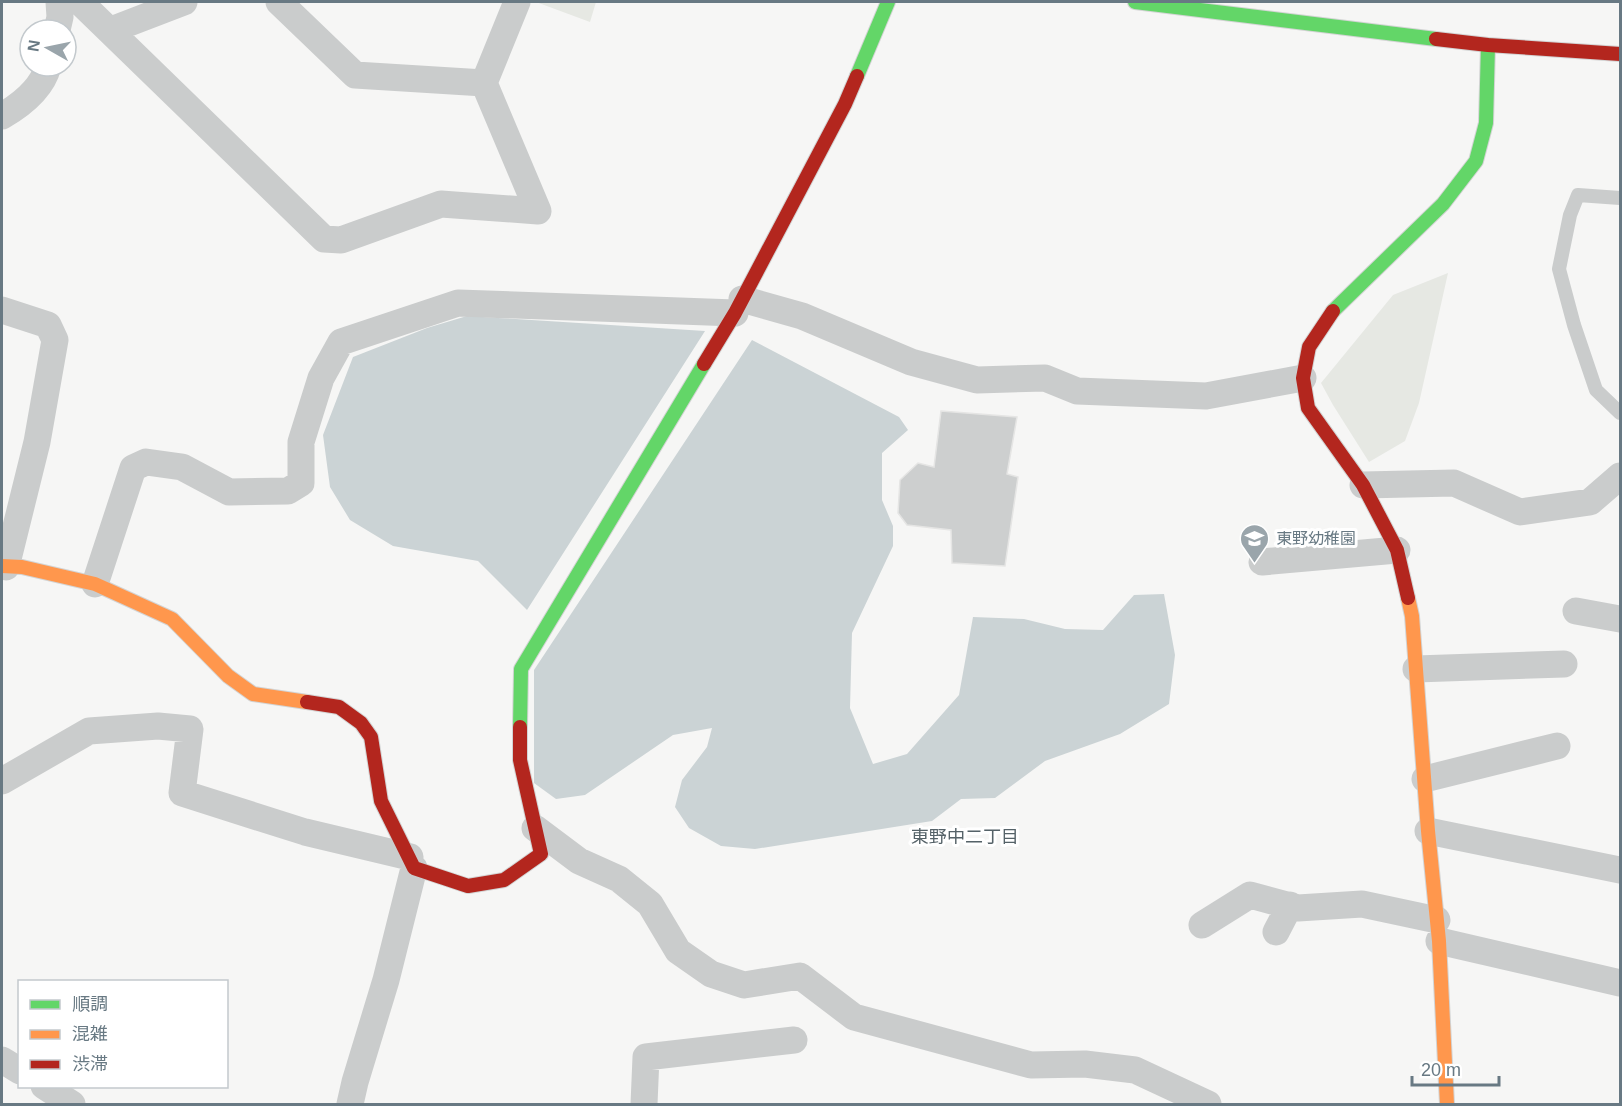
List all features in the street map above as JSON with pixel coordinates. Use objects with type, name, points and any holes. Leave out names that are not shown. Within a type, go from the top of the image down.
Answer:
[{"type":"street","points":[[59,2],[60,18]]},
{"type":"street","points":[[80,2],[324,239],[341,240],[441,204],[538,211],[484,83],[517,2]]},
{"type":"street","points":[[111,30],[184,2]]},
{"type":"street","points":[[279,2],[355,75],[484,83]]},
{"type":"street","points":[[2,781],[89,731],[158,726],[190,729],[182,793],[412,863],[468,886],[504,880],[541,854],[520,760],[522,669],[738,306],[845,104],[888,2]]},
{"type":"street","points":[[1135,2],[1488,45],[1620,54]]},
{"type":"street","points":[[1447,1104],[1438,931],[1412,616],[1397,550],[1363,485],[1308,408],[1303,378],[1309,347],[1336,307],[1443,204],[1476,161],[1486,123],[1488,45]]},
{"type":"street","points":[[2,116],[21,105],[44,78]]},
{"type":"street","points":[[95,584],[133,468],[146,462],[182,466],[229,492],[288,491],[301,483],[301,442],[321,378],[341,342],[458,303],[738,306],[802,316],[911,362],[977,380],[1045,378],[1077,391],[1206,396],[1303,378]]},
{"type":"street","points":[[2,310],[48,325],[55,340],[37,442],[4,566],[22,567],[95,584],[172,619],[228,676],[253,694],[339,707],[361,723],[371,737],[381,801],[412,863],[386,980],[350,1104]]},
{"type":"street","points":[[1363,485],[1454,483],[1520,512],[1590,502],[1620,476]]},
{"type":"street","points":[[1262,562],[1397,550]]},
{"type":"street","points":[[1576,611],[1620,619]]},
{"type":"street","points":[[1416,669],[1564,664]]},
{"type":"street","points":[[1425,779],[1557,746]]},
{"type":"street","points":[[535,828],[579,861],[619,879],[650,904],[678,951],[711,974],[744,985],[800,976],[854,1017],[1031,1065],[1085,1064],[1135,1070],[1208,1104]]},
{"type":"street","points":[[1428,831],[1620,870]]},
{"type":"street","points":[[1202,925],[1250,895],[1298,908],[1362,904],[1438,931],[1620,983]]},
{"type":"street","points":[[1276,932],[1290,905]]},
{"type":"street","points":[[644,1104],[646,1057],[794,1040]]},
{"type":"street","points":[[2,1060],[18,1070]]},
{"type":"street","points":[[47,1088],[72,1104]]},
{"type":"lane","points":[[1620,198],[1578,195],[1570,215],[1559,269],[1574,325],[1596,390],[1620,413]]},
{"type":"shaded area","points":[[536,2],[596,2],[590,22]]},
{"type":"shaded area","points":[[1448,273],[1419,403],[1405,441],[1369,462],[1321,383],[1393,295]]},
{"type":"shaded area","points":[[467,316],[705,331],[527,610],[478,561],[393,546],[350,520],[330,487],[323,435],[353,357],[427,328]]},
{"type":"shaded area","points":[[752,340],[899,417],[908,430],[882,453],[882,500],[893,526],[893,546],[852,633],[850,708],[873,764],[907,754],[959,695],[973,617],[1024,619],[1065,629],[1103,630],[1134,595],[1164,594],[1175,655],[1169,704],[1120,734],[1045,761],[995,798],[961,799],[932,821],[755,849],[721,846],[689,828],[675,807],[682,780],[707,747],[712,728],[673,735],[585,795],[556,799],[534,783],[534,670]]},
{"type":"building","points":[[941,411],[1017,417],[1007,474],[1018,477],[1005,566],[952,563],[951,530],[907,525],[898,513],[900,480],[918,463],[934,467]]},
{"type":"traffic: fast","points":[[857,76],[888,2]]},
{"type":"traffic: fast","points":[[1135,2],[1436,39]]},
{"type":"traffic: fast","points":[[1333,311],[1443,204],[1476,161],[1486,123],[1488,45]]},
{"type":"traffic: fast","points":[[520,727],[521,669],[704,364]]},
{"type":"traffic: slow","points":[[2,566],[22,567],[95,584],[172,619],[228,676],[253,694],[307,702]]},
{"type":"traffic: slow","points":[[1408,598],[1412,616],[1428,831],[1439,941],[1447,1104]]},
{"type":"traffic: jam","points":[[1436,39],[1620,54]]},
{"type":"traffic: jam","points":[[704,364],[735,313],[845,104],[857,76]]},
{"type":"traffic: jam","points":[[1333,311],[1309,347],[1303,378],[1308,408],[1363,485],[1397,550],[1408,598]]},
{"type":"traffic: jam","points":[[307,702],[339,707],[361,723],[371,737],[381,801],[414,868],[468,886],[504,880],[541,854],[520,760],[520,727]]},
{"type":"place","name":"東野幼稚園","points":[[1255,564]]},
{"type":"district","name":"東野中二丁目","points":[[965,837]]}]
